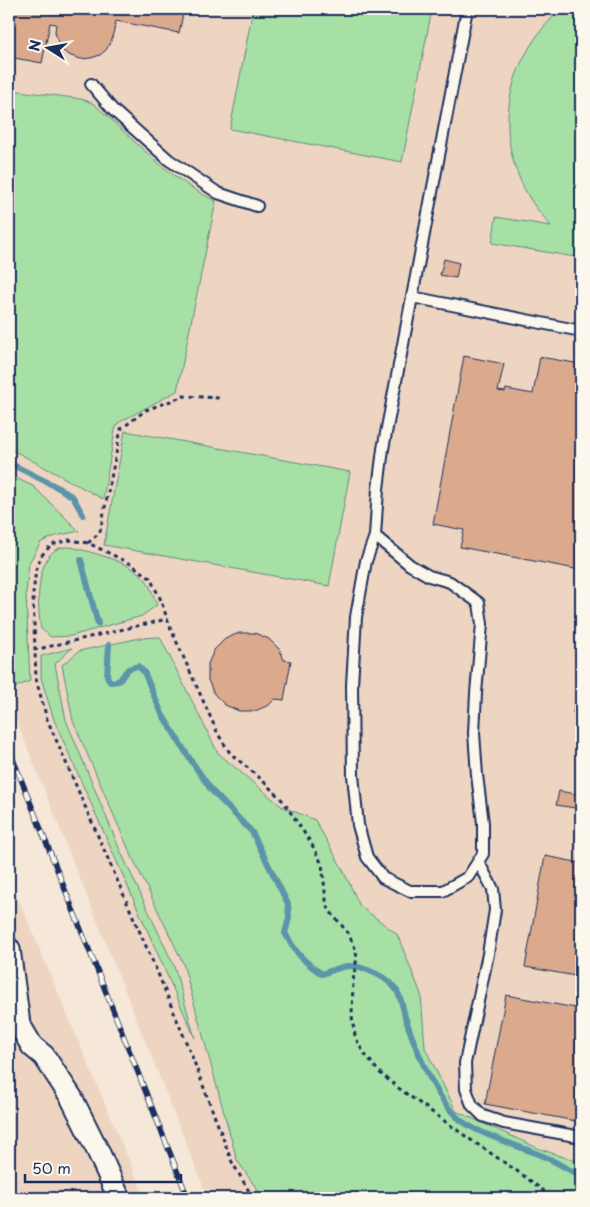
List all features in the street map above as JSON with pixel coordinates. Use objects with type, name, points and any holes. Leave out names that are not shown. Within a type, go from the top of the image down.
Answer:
[{"type":"street","points":[[9,948],[19,1024],[32,1046],[44,1056],[71,1097],[119,1198]]},
{"type":"lane","points":[[375,536],[410,565],[428,576],[450,582],[479,603],[482,624],[474,733],[483,823],[483,854],[468,877],[443,891],[410,891],[383,878],[367,857],[358,825],[355,800],[352,685],[356,617],[366,561],[375,536],[383,449],[467,9]]},
{"type":"lane","points":[[91,84],[113,110],[169,160],[218,193],[257,206]]},
{"type":"lane","points":[[412,297],[581,331]]},
{"type":"lane","points":[[478,861],[494,889],[495,910],[488,954],[465,1063],[466,1089],[472,1105],[483,1116],[504,1123],[581,1137]]},
{"type":"path","points":[[88,543],[100,532],[121,429],[146,410],[184,396],[220,398]]},
{"type":"path","points":[[253,1198],[232,1162],[166,993],[47,718],[36,679],[33,594],[36,569],[42,555],[51,545],[69,540],[88,543],[131,564],[150,578],[218,734],[230,753],[261,779],[283,801],[311,843],[322,864],[329,910],[348,933],[357,957],[353,981],[352,1016],[355,1036],[363,1052],[379,1072],[447,1124],[554,1198]]},
{"type":"path","points":[[34,650],[168,619]]},
{"type":"shaded area","points":[[9,9],[581,9],[581,1198],[208,1198],[9,702]]},
{"type":"shaded area","points":[[9,877],[145,1198],[9,1198]]},
{"type":"green space","points":[[253,9],[432,9],[402,162],[230,129]]},
{"type":"green space","points":[[561,9],[581,9],[581,258],[492,243],[496,217],[551,226],[532,202],[519,177],[511,151],[508,126],[510,100],[516,76],[527,52],[542,30]]},
{"type":"green space","points":[[11,90],[75,98],[94,104],[167,170],[183,182],[216,201],[177,391],[118,423],[115,430],[103,499],[9,448],[9,99]]},
{"type":"green space","points":[[125,431],[350,472],[329,586],[104,545]]},
{"type":"green space","points":[[9,475],[33,486],[79,531],[56,536],[41,542],[29,563],[26,594],[30,681],[9,690]]},
{"type":"green space","points":[[71,547],[111,559],[139,573],[146,580],[157,605],[142,616],[71,636],[51,637],[41,629],[39,597],[42,572],[51,553],[59,548]]},
{"type":"green space","points":[[160,637],[218,753],[281,806],[315,820],[342,868],[360,906],[397,934],[421,994],[425,1048],[456,1111],[540,1149],[581,1163],[581,1198],[263,1198],[237,1160],[183,963],[128,848],[73,721],[62,665],[79,651],[140,638]]},
{"type":"green space","points":[[72,648],[55,664],[66,720],[120,850],[174,966],[195,1038],[54,720],[41,678],[41,656]]},
{"type":"building","points":[[9,9],[184,9],[179,33],[116,21],[111,42],[106,50],[100,55],[91,58],[81,59],[63,51],[55,32],[56,24],[50,23],[42,63],[9,57]]},
{"type":"building","points":[[444,259],[459,263],[456,278],[440,275]]},
{"type":"building","points":[[464,356],[504,364],[498,391],[505,392],[506,389],[533,394],[540,357],[581,364],[581,570],[460,547],[464,530],[433,524]]},
{"type":"building","points":[[239,633],[255,633],[269,639],[280,650],[284,660],[291,661],[284,700],[275,699],[269,705],[255,711],[239,711],[225,705],[214,694],[208,680],[208,664],[214,650],[225,639]]},
{"type":"building","points":[[581,669],[581,714],[573,713]]},
{"type":"building","points":[[559,791],[581,795],[581,809],[556,805]]},
{"type":"building","points":[[545,856],[581,863],[581,977],[525,967]]},
{"type":"building","points":[[506,995],[581,1009],[581,1122],[485,1104]]},
{"type":"waterway","points":[[9,463],[73,497],[83,515]]},
{"type":"waterway","points":[[81,560],[98,624]]},
{"type":"waterway","points":[[109,645],[107,676],[110,682],[119,681],[128,669],[138,666],[144,672],[162,714],[188,756],[212,791],[252,832],[288,904],[289,918],[285,933],[301,956],[322,974],[342,967],[354,966],[375,973],[388,981],[399,994],[410,1032],[433,1085],[457,1117],[475,1129],[547,1158],[581,1175]]},
{"type":"railway","points":[[9,749],[188,1198]]}]
